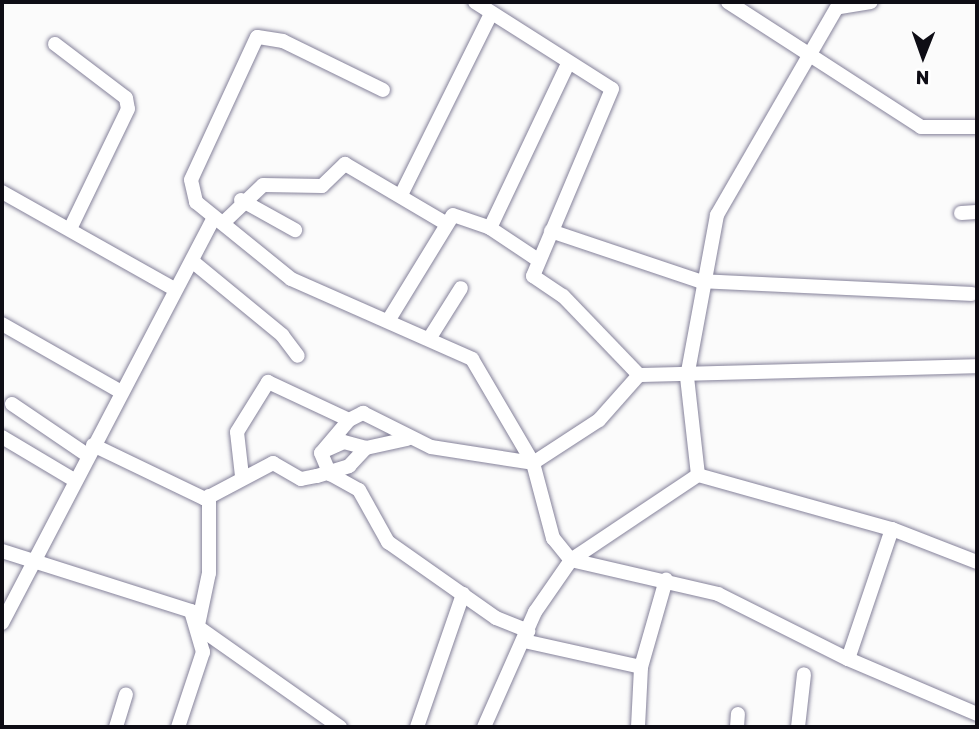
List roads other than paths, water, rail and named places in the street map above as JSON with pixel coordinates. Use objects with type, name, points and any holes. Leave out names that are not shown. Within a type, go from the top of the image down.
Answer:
[{"type":"street","points":[[475,2],[568,64],[612,89],[538,260],[535,280],[564,296],[639,375],[687,377],[756,368],[977,366]]},
{"type":"street","points":[[728,2],[814,55],[921,127],[977,127]]},
{"type":"street","points":[[698,475],[687,377],[700,281],[717,215],[814,55],[840,4],[871,2]]},
{"type":"street","points":[[401,195],[491,14]]},
{"type":"street","points":[[383,90],[284,41],[253,40],[191,180],[196,202],[290,279],[429,339],[479,366],[533,463],[553,538],[571,560],[589,569],[666,580],[718,594],[848,659],[977,713]]},
{"type":"street","points":[[55,44],[126,98],[128,109],[70,229]]},
{"type":"street","points":[[490,228],[568,64]]},
{"type":"street","points":[[2,623],[174,289],[218,222],[241,200],[276,182],[322,186],[345,164],[445,223]]},
{"type":"street","points":[[2,192],[174,289]]},
{"type":"street","points":[[241,200],[295,230]]},
{"type":"street","points":[[961,213],[977,212]]},
{"type":"street","points":[[388,321],[445,223],[453,215],[490,228],[538,260]]},
{"type":"street","points":[[551,231],[700,281],[972,294]]},
{"type":"street","points":[[192,261],[282,335],[298,356]]},
{"type":"street","points":[[429,339],[461,288]]},
{"type":"street","points":[[2,324],[121,392]]},
{"type":"street","points":[[321,453],[349,420],[363,413],[407,439],[533,463],[599,419],[639,375]]},
{"type":"street","points":[[242,476],[237,432],[268,382],[349,420]]},
{"type":"street","points":[[12,404],[90,450],[171,487],[209,496],[242,476],[272,463],[301,479],[330,474],[357,461],[366,448]]},
{"type":"street","points":[[2,437],[75,480]]},
{"type":"street","points":[[321,453],[344,442],[366,448],[407,439]]},
{"type":"street","points":[[321,453],[330,474],[359,490],[388,542],[496,618],[526,636],[641,667]]},
{"type":"street","points":[[484,727],[526,636],[571,560],[698,475],[892,529],[977,562]]},
{"type":"street","points":[[198,627],[209,573],[209,496]]},
{"type":"street","points":[[848,659],[892,529]]},
{"type":"street","points":[[2,551],[36,558],[177,603],[191,611],[198,627],[203,659],[178,727]]},
{"type":"street","points":[[638,727],[641,667],[666,580]]},
{"type":"street","points":[[417,727],[463,594]]},
{"type":"street","points":[[198,627],[340,727]]},
{"type":"street","points":[[798,727],[804,674]]},
{"type":"street","points":[[116,727],[126,694]]}]
